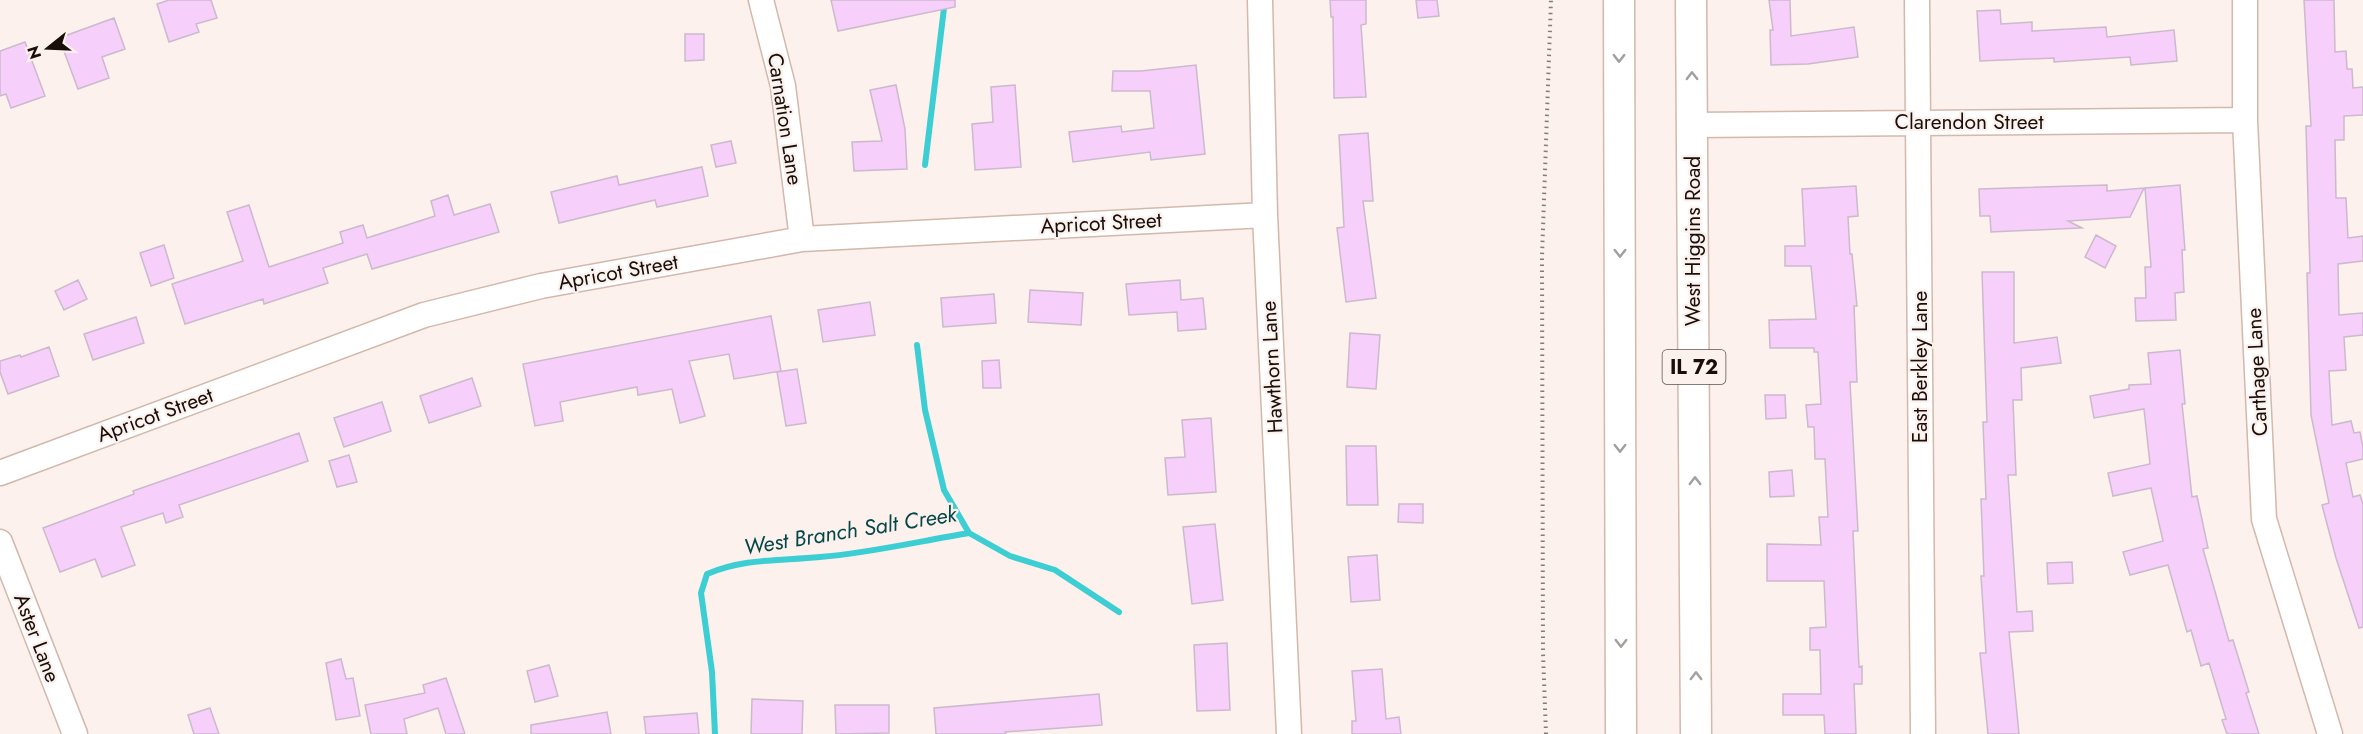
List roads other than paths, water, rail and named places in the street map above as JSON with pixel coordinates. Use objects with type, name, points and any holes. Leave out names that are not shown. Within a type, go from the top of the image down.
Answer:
[{"type":"main road","points":[[1619,0],[1621,734]]},
{"type":"main road","name":"West Higgins Road","points":[[1691,0],[1696,734]]},
{"type":"street","name":"Carnation Lane","points":[[761,0],[783,86],[802,239]]},
{"type":"street","name":"Hawthorn Lane","points":[[1260,0],[1265,214],[1289,734]]},
{"type":"street","name":"East Berkley Lane","points":[[1917,0],[1923,734]]},
{"type":"street","name":"Carthage Lane","points":[[2245,0],[2245,120],[2264,519],[2331,734]]},
{"type":"street","name":"Clarendon Street","points":[[1693,125],[2245,120]]},
{"type":"street","name":"Apricot Street","points":[[0,472],[424,315],[541,286],[802,239],[1265,214]]},
{"type":"street","name":"Aster Lane","points":[[0,542],[75,734]]},
{"type":"waterway","name":"West Branch Salt Creek","points":[[925,165],[945,0]]},
{"type":"waterway","name":"West Branch Salt Creek","points":[[917,345],[925,410],[944,490],[969,533]]},
{"type":"waterway","points":[[969,533],[1010,556],[1055,570],[1119,612]]},
{"type":"waterway","name":"West Branch Salt Creek","points":[[715,734],[712,672],[701,593],[707,574],[735,565],[857,553],[969,533]]}]
